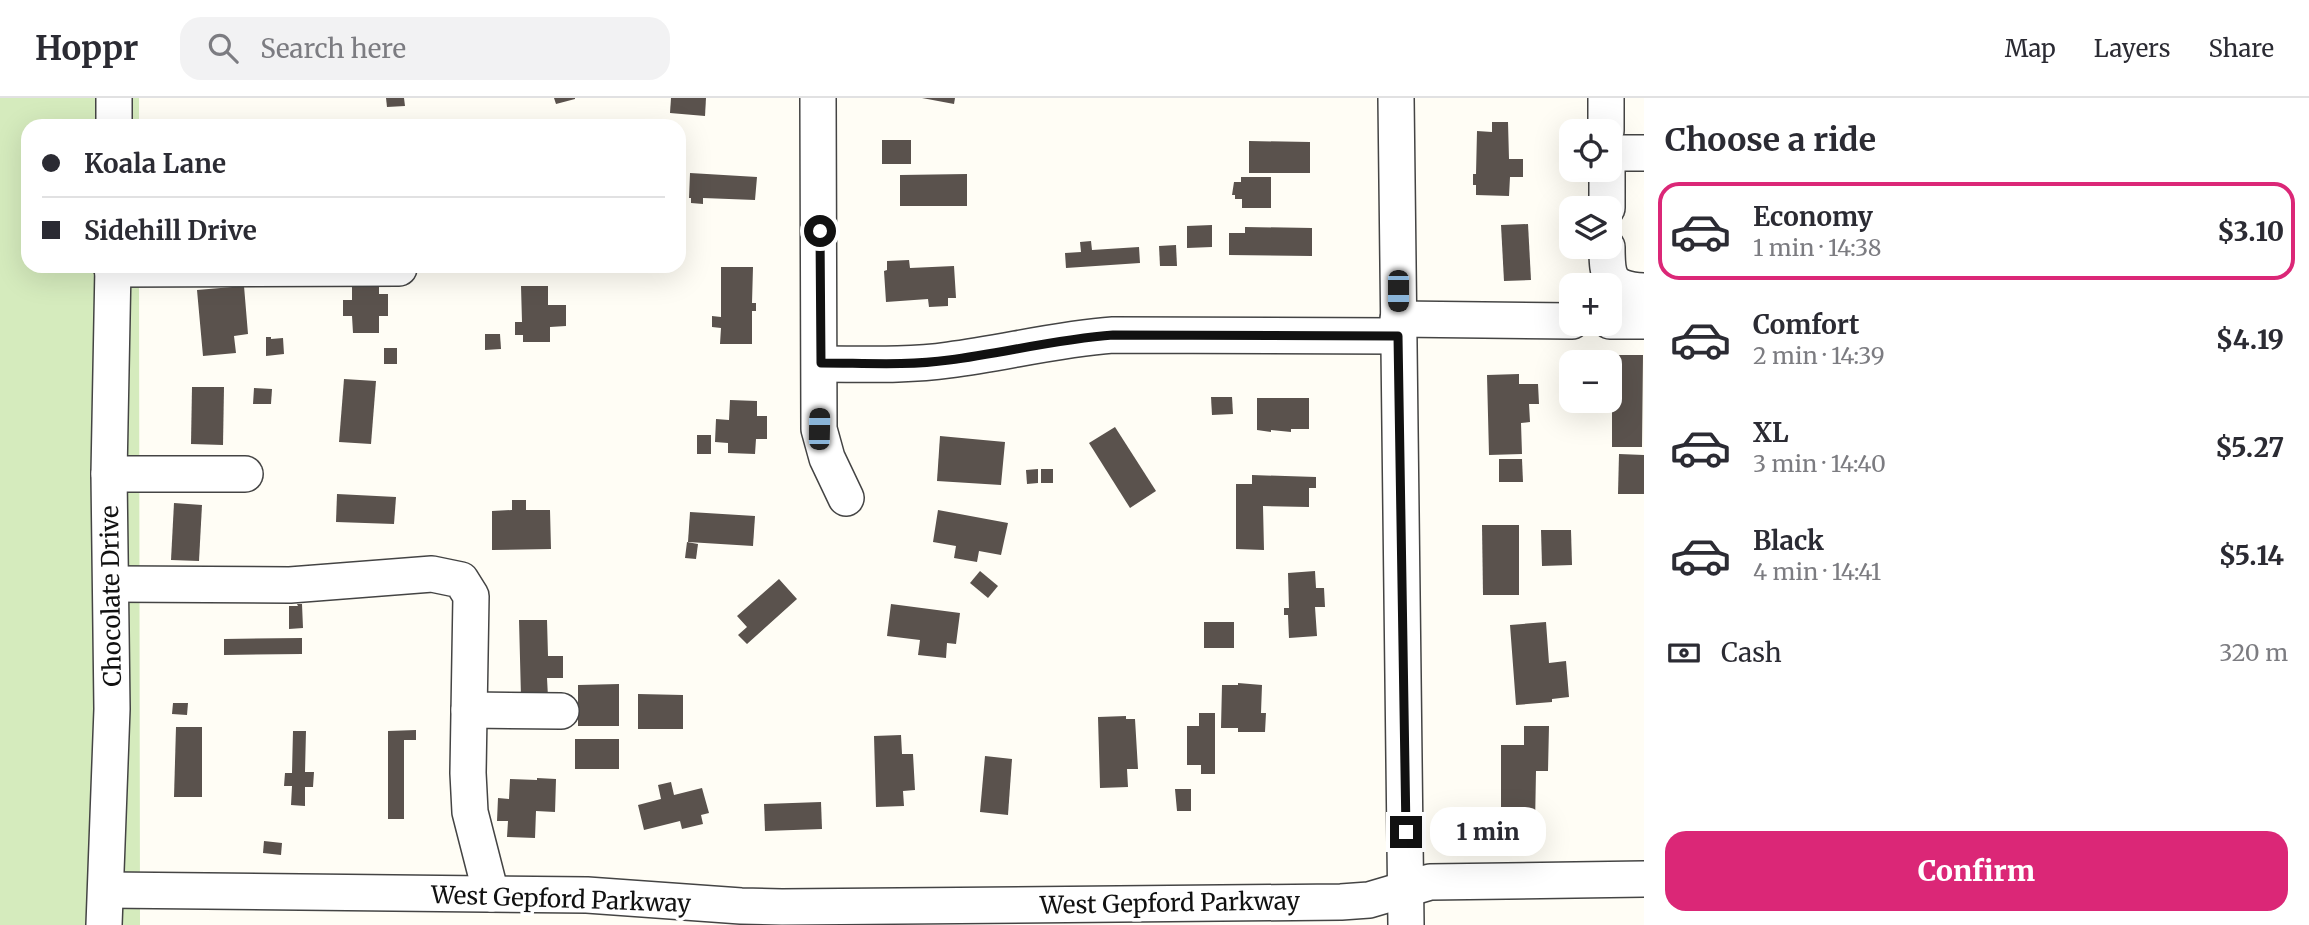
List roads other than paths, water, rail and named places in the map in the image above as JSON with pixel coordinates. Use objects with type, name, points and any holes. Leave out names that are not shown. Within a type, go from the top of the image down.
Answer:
[{"type":"street","points":[[114,98],[114,119]]},
{"type":"street","points":[[818,98],[821,363],[819,429],[827,458],[846,498]]},
{"type":"street","points":[[1396,98],[1406,925]]},
{"type":"street","points":[[1606,98],[1606,119]]},
{"type":"street","points":[[1622,152],[1644,153]]},
{"type":"street","points":[[1607,259],[1609,277],[1616,285],[1644,291]]},
{"type":"street","name":"Chocolate Drive","points":[[104,925],[112,709],[109,474],[113,273]]},
{"type":"street","points":[[821,363],[947,361],[1072,338],[1113,335],[1559,321]]},
{"type":"street","points":[[1622,321],[1644,321]]},
{"type":"street","points":[[109,474],[246,474]]},
{"type":"street","points":[[111,584],[290,585],[432,574],[461,580],[471,596],[470,811],[491,894]]},
{"type":"street","points":[[469,710],[561,711]]},
{"type":"street","name":"West Gepford Parkway","points":[[106,890],[624,896],[741,906],[796,907],[1341,902],[1369,900],[1430,882],[1644,880]]}]
